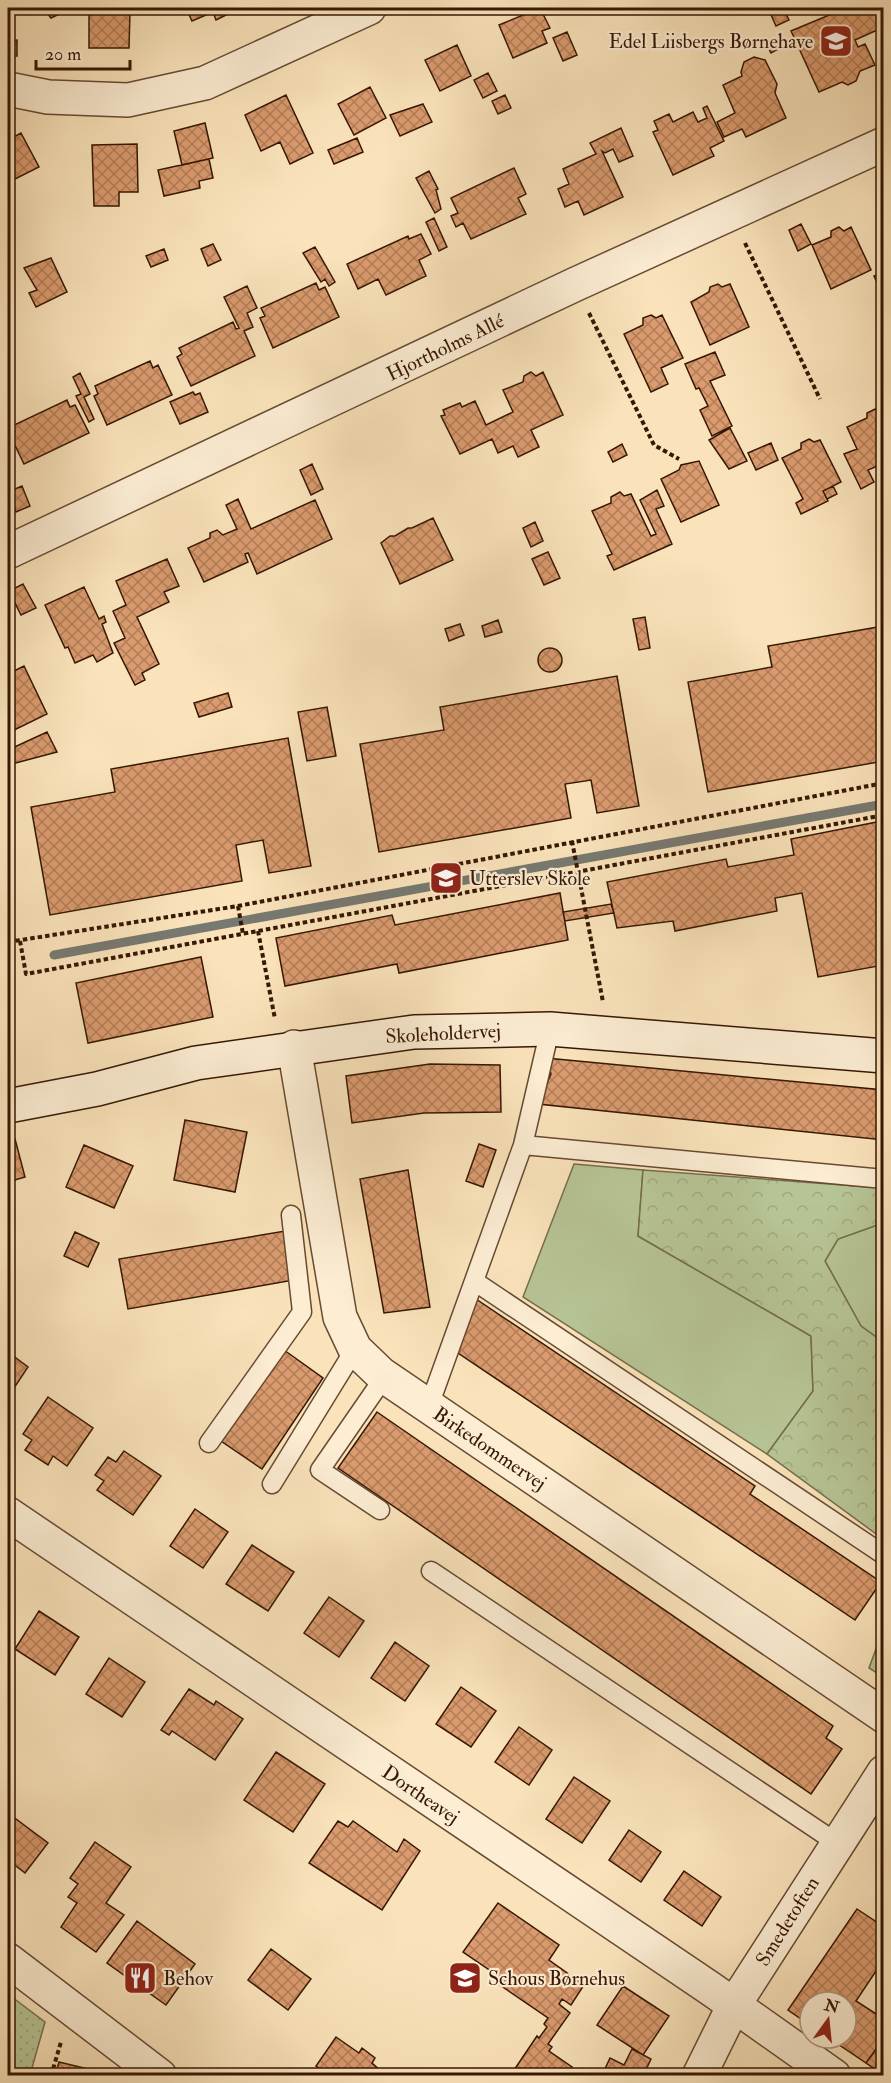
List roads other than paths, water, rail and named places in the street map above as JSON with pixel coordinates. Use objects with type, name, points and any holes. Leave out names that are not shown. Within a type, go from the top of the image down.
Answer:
[{"type":"street","points":[[8,89],[48,97],[128,100],[205,82],[369,8]]},
{"type":"street","name":"Hjortholms Allé","points":[[8,552],[576,284],[884,144]]},
{"type":"street","name":"Skoleholdervej","points":[[8,1106],[97,1089],[196,1064],[287,1048],[414,1032],[550,1029],[884,1056]]},
{"type":"street","name":"Birkedommervej","points":[[287,1048],[340,1317],[355,1349],[385,1376],[884,1716]]},
{"type":"street","name":"Dortheavej","points":[[8,1514],[734,2005],[834,2076]]},
{"type":"street","name":"Smedetoften","points":[[699,2076],[734,2005],[884,1772]]},
{"type":"street","points":[[8,1960],[160,2076]]},
{"type":"lane","points":[[429,1406],[523,1144],[550,1029]]},
{"type":"lane","points":[[523,1144],[884,1179]]},
{"type":"lane","points":[[209,1443],[302,1312],[291,1215]]},
{"type":"lane","points":[[474,1281],[884,1555]]},
{"type":"lane","points":[[272,1484],[355,1349]]},
{"type":"lane","points":[[380,1510],[320,1470],[385,1376]]},
{"type":"lane","points":[[431,1571],[837,1843]]},
{"type":"waterway","points":[[54,955],[884,804]]},
{"type":"place","name":"Edel Liisbergs Børnehave","points":[[836,41]]},
{"type":"place","name":"Utterslev Skole","points":[[446,878]]},
{"type":"place","name":"Behov","points":[[140,1978]]},
{"type":"place","name":"Schous Børnehus","points":[[465,1978]]}]
